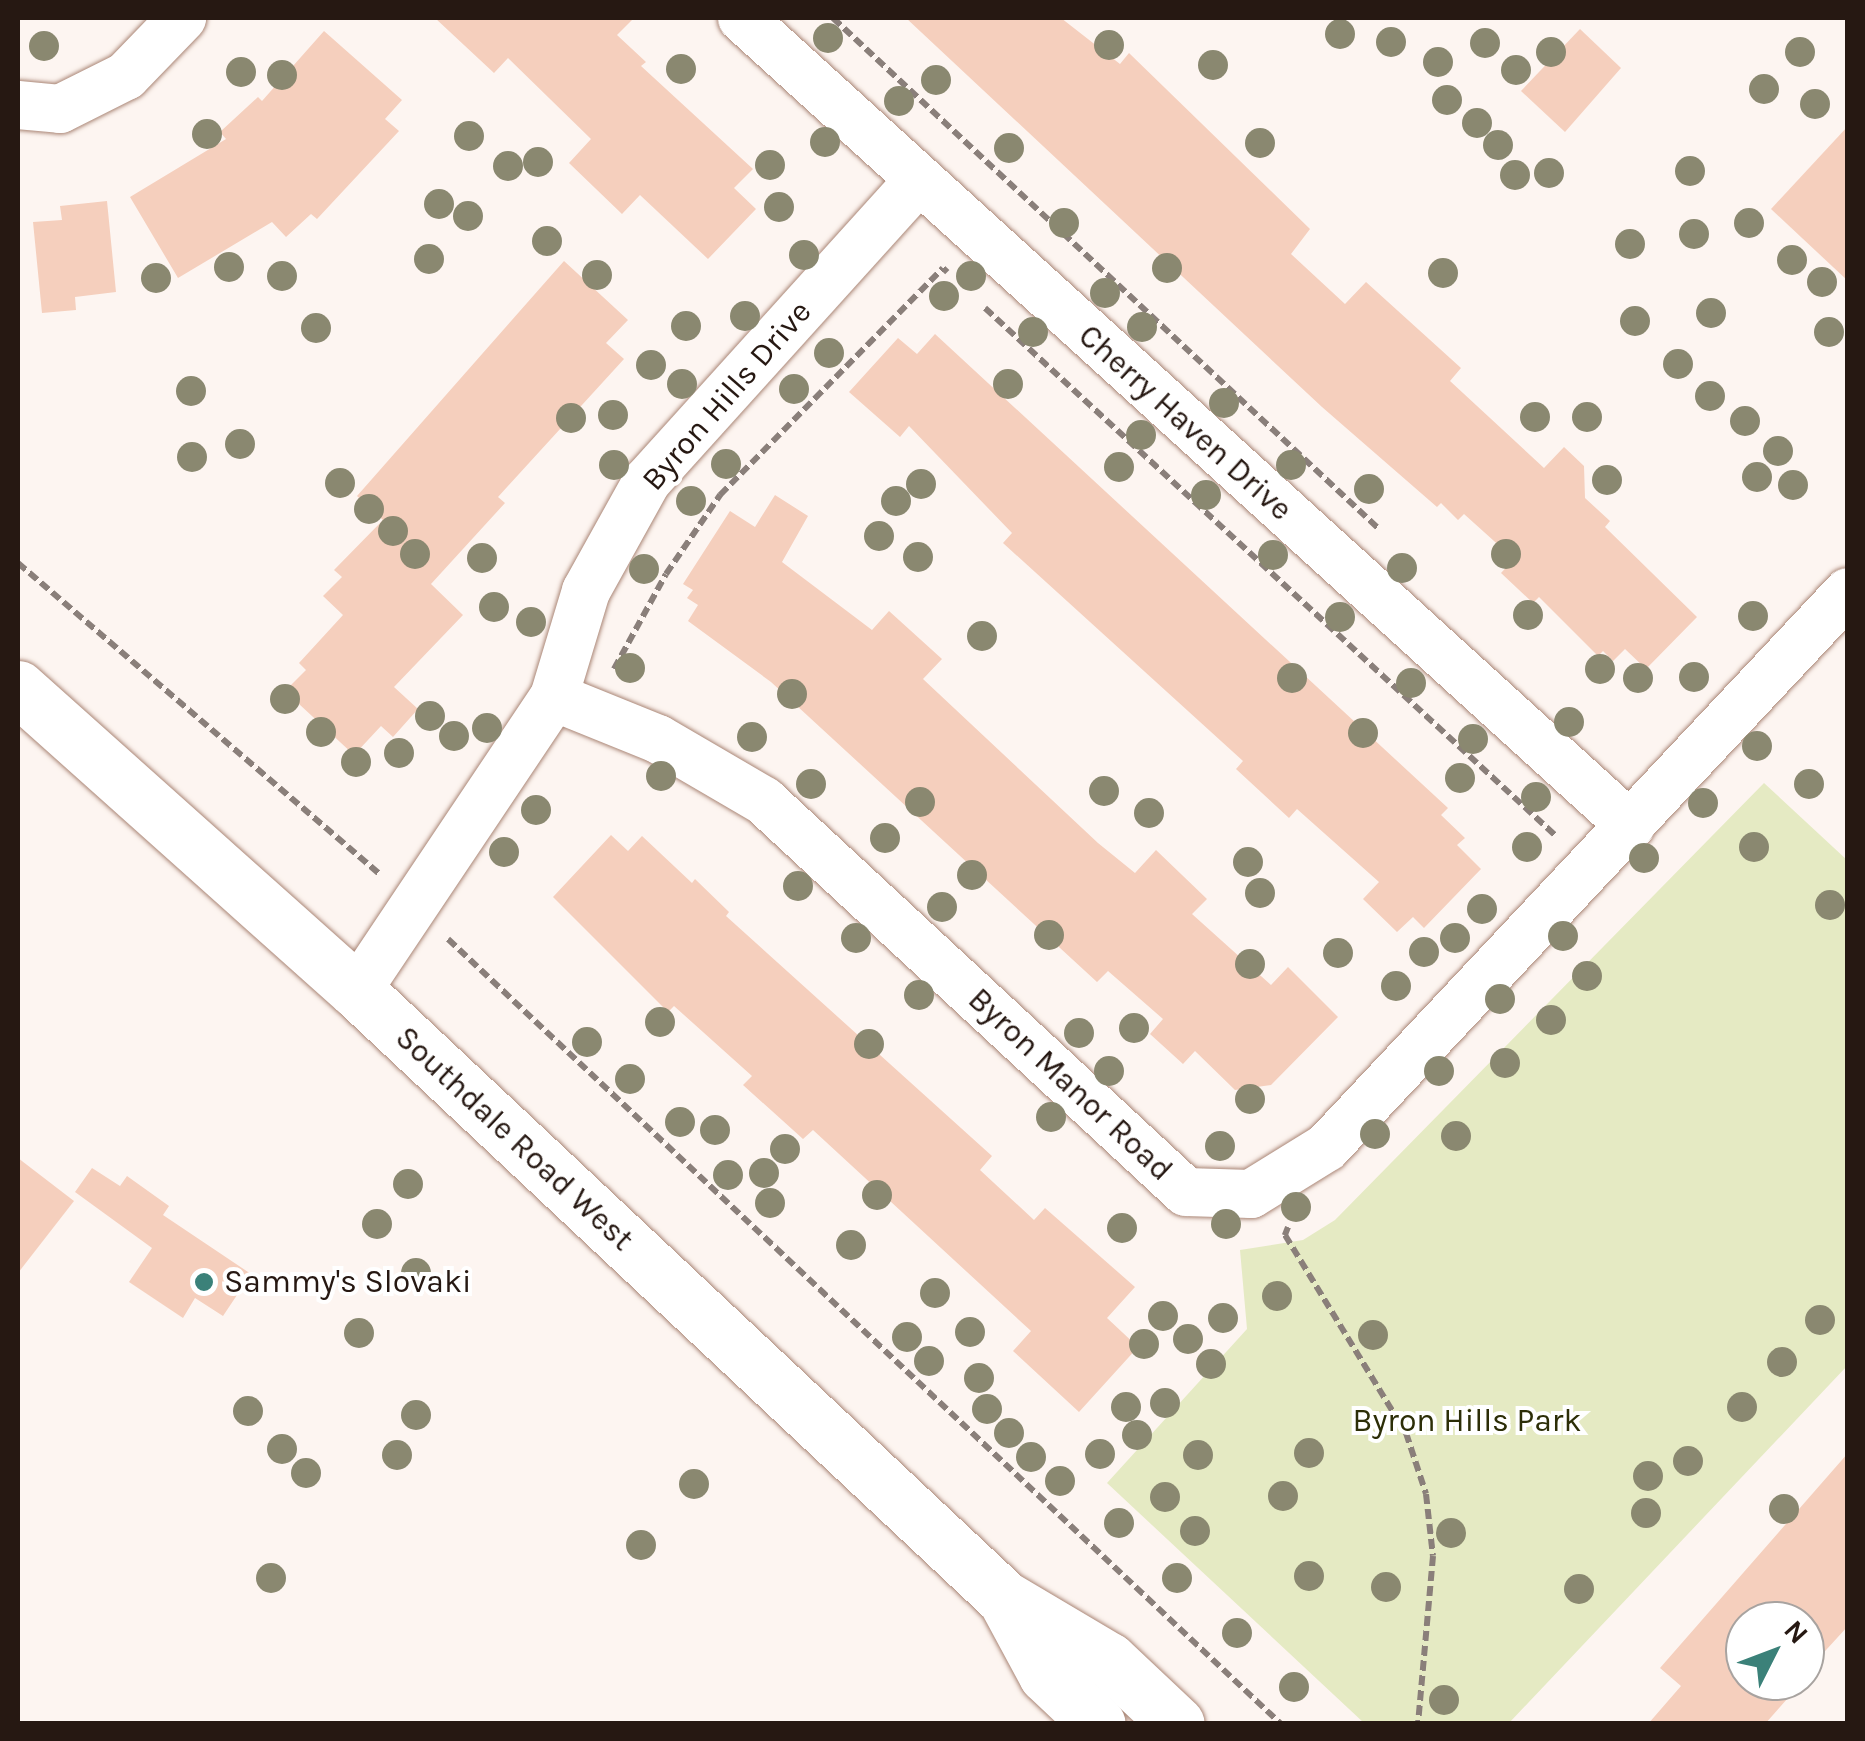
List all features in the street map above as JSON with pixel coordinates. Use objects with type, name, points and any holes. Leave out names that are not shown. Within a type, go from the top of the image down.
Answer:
[{"type":"main road","name":"Southdale Road West","points":[[18,688],[356,991],[1004,1598],[1110,1660],[1177,1724]]},
{"type":"main road","name":"Southdale Road West","points":[[1004,1598],[1046,1675],[1098,1724]]},
{"type":"street","points":[[18,106],[60,109],[126,76],[182,18]]},
{"type":"street","name":"Cherry Haven Drive","points":[[742,18],[917,182],[1631,826]]},
{"type":"street","name":"Byron Hills Drive","points":[[356,991],[554,697],[586,590],[647,481],[917,182]]},
{"type":"street","name":"Byron Manor Road","points":[[554,697],[658,740],[764,801],[1186,1192],[1251,1194],[1327,1147],[1848,592]]},
{"type":"path","points":[[832,18],[1384,533]]},
{"type":"path","points":[[614,670],[666,574],[720,496],[943,268],[958,282]]},
{"type":"path","points":[[972,295],[1592,867]]},
{"type":"path","points":[[18,563],[367,861]]},
{"type":"path","points":[[442,934],[1281,1724]]},
{"type":"path","points":[[1289,1221],[1286,1235],[1406,1432],[1426,1494],[1433,1556],[1418,1724]]},
{"type":"green space","name":"Byron Hills Park","points":[[1764,783],[1847,860],[1847,1366],[1509,1723],[1364,1723],[1107,1483],[1247,1329],[1240,1250],[1303,1240],[1335,1220]]},
{"type":"building","points":[[435,18],[634,18],[617,35],[646,62],[641,66],[753,169],[734,188],[756,209],[708,259],[640,195],[622,214],[569,163],[591,139],[508,58],[494,73]]},
{"type":"building","points":[[906,18],[1061,18],[1120,64],[1129,53],[1310,229],[1291,254],[1345,304],[1366,282],[1461,368],[1450,381],[1544,468],[1564,447],[1584,466],[1585,498],[1610,521],[1605,527],[1697,617],[1646,669],[1625,649],[1613,661],[1603,651],[1598,656],[1539,597],[1533,603],[1501,573],[1514,559],[1464,514],[1458,520],[1441,503],[1437,507],[1322,407]]},
{"type":"building","points":[[1580,29],[1621,68],[1565,132],[1521,91]]},
{"type":"building","points":[[324,31],[402,100],[385,119],[399,131],[317,219],[311,214],[286,237],[272,222],[178,278],[130,197],[226,139],[220,132],[258,97],[262,101]]},
{"type":"building","points":[[1848,126],[1848,281],[1771,209]]},
{"type":"building","points":[[107,201],[116,292],[75,297],[76,310],[42,313],[33,222],[62,220],[60,206]]},
{"type":"building","points":[[564,261],[628,320],[606,343],[624,359],[498,497],[505,503],[431,584],[463,615],[394,687],[418,709],[393,737],[381,726],[354,755],[285,691],[306,670],[299,663],[343,615],[323,596],[342,577],[334,570],[383,520],[357,496]]},
{"type":"building","points":[[935,334],[1448,808],[1441,815],[1465,838],[1457,845],[1481,869],[1424,928],[1413,917],[1397,932],[1363,899],[1379,882],[1297,809],[1289,818],[1236,769],[1243,761],[1003,543],[1012,533],[909,426],[900,437],[849,392],[898,338],[917,354]]},
{"type":"building","points":[[775,495],[808,516],[782,562],[872,630],[889,611],[942,659],[923,679],[1098,843],[1135,873],[1156,850],[1207,899],[1192,914],[1271,985],[1288,967],[1338,1017],[1271,1085],[1235,1090],[1195,1051],[1183,1064],[1150,1034],[1163,1019],[1108,971],[1097,982],[771,682],[688,621],[698,605],[687,598],[693,590],[683,584],[730,511],[755,527]]},
{"type":"building","points":[[611,835],[628,851],[642,836],[692,883],[695,879],[729,912],[726,916],[992,1156],[980,1170],[1034,1220],[1045,1208],[1135,1287],[1107,1318],[1138,1347],[1079,1412],[1013,1351],[1031,1331],[813,1130],[803,1139],[743,1085],[752,1076],[674,1006],[668,1012],[553,897]]},
{"type":"building","points":[[18,1158],[74,1201],[18,1273]]},
{"type":"building","points":[[92,1168],[120,1186],[127,1176],[169,1206],[163,1215],[251,1274],[223,1316],[195,1298],[183,1318],[129,1282],[152,1248],[75,1192]]},
{"type":"building","points":[[1848,1453],[1848,1626],[1825,1651],[1825,1601],[1725,1601],[1725,1701],[1785,1701],[1765,1724],[1648,1724],[1681,1686],[1660,1668]]},
{"type":"place","name":"Sammy's Slovaki","points":[[204,1282]]}]
